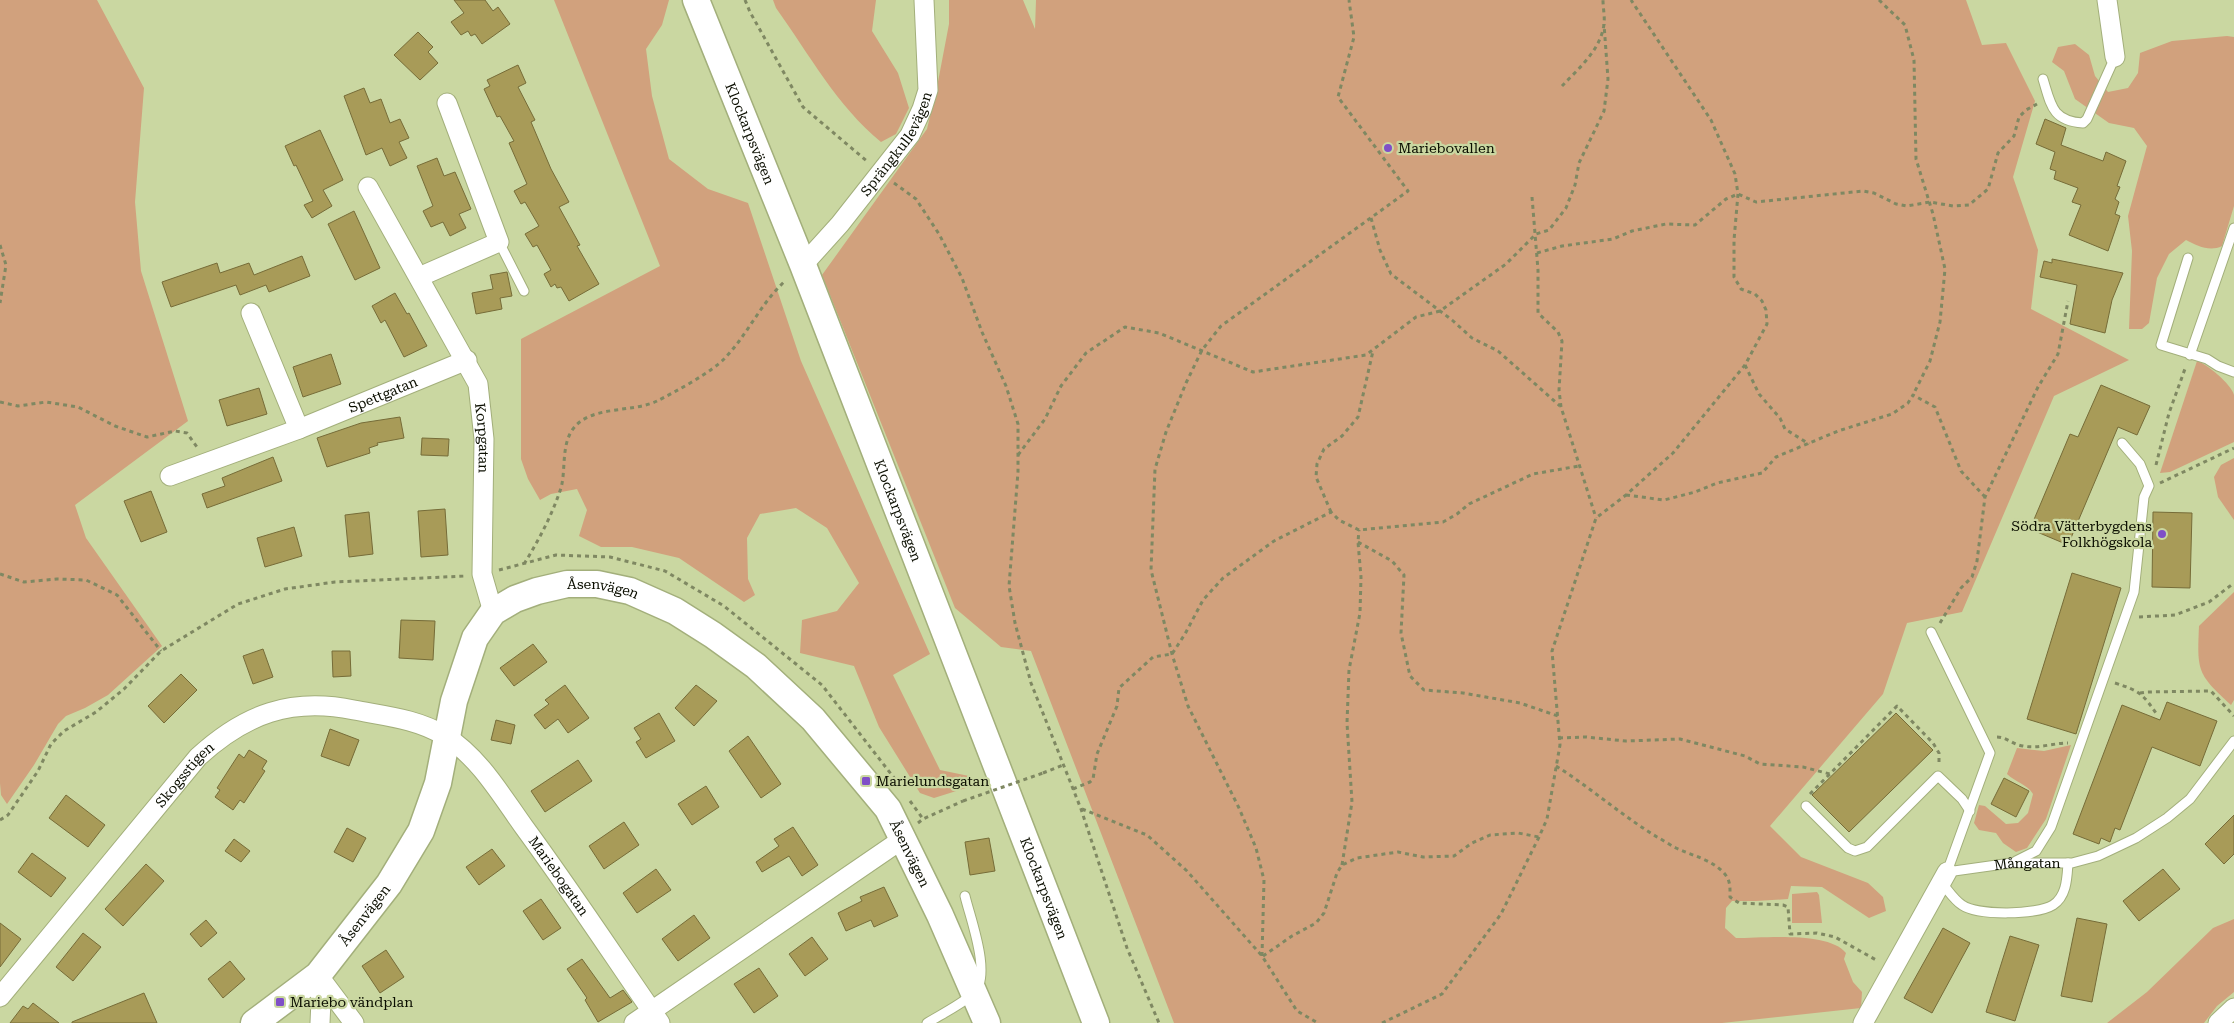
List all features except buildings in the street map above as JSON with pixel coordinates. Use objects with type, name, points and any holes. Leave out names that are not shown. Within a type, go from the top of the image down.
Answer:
[{"type":"street","name":"Klockarpsvägen","points":[[696,0],[803,265],[1096,1023]]},
{"type":"street","name":"Sprängkullevägen","points":[[803,265],[840,224],[910,135],[928,90],[924,0]]},
{"type":"street","points":[[2107,0],[2114,57]]},
{"type":"street","points":[[419,277],[499,242],[447,103]]},
{"type":"street","name":"Korpgatan","points":[[368,187],[467,360],[478,384],[483,412],[482,574],[493,612]]},
{"type":"street","points":[[251,313],[299,428]]},
{"type":"street","name":"Spettgatan","points":[[170,476],[299,428],[467,360]]},
{"type":"street","name":"Åsenvägen","points":[[254,1023],[318,975],[389,884],[421,831],[438,783],[446,736],[460,679],[475,638],[493,612],[515,599],[536,591],[567,584],[598,584],[630,591],[675,611],[756,666],[814,719],[888,809],[904,838],[987,1023]]},
{"type":"street","name":"Skogsstigen","points":[[0,998],[198,757],[217,740],[241,725],[274,711],[312,705],[336,706],[422,724],[446,736]]},
{"type":"street","name":"Mariebogatan","points":[[446,736],[479,765],[565,883],[656,1017]]},
{"type":"street","points":[[634,1023],[656,1017],[904,838]]},
{"type":"street","points":[[1863,1023],[1944,877]]},
{"type":"street","points":[[318,975],[321,1000],[320,1023]]},
{"type":"street","points":[[318,975],[354,1023]]},
{"type":"street","points":[[2218,1023],[2234,1008]]},
{"type":"lane","points":[[2043,79],[2049,98],[2058,116],[2069,122],[2083,123],[2088,119],[2114,57]]},
{"type":"lane","points":[[2190,355],[2234,228]]},
{"type":"lane","points":[[499,242],[524,291]]},
{"type":"lane","points":[[2188,258],[2162,345],[2207,359],[2218,366],[2234,372]]},
{"type":"lane","points":[[2012,863],[2036,851],[2045,839],[2081,745],[2134,592],[2144,497],[2149,486],[2140,464],[2122,443]]},
{"type":"lane","points":[[1931,632],[1990,753],[1944,877],[1962,905],[1974,910],[1990,912],[2040,910],[2053,905],[2061,897],[2066,886],[2068,863]]},
{"type":"lane","name":"Mångatan","points":[[1944,877],[2012,863],[2068,863],[2098,856],[2136,838],[2167,818],[2190,799],[2234,741]]},
{"type":"lane","points":[[1806,806],[1848,848],[1855,851],[1867,847],[1938,776],[1962,799],[1970,811]]},
{"type":"lane","points":[[927,1023],[975,993],[981,978],[981,964],[965,896]]},
{"type":"path","points":[[746,0],[750,12],[802,107],[880,173],[916,199],[939,234],[962,278],[982,332],[1006,386],[1018,424],[1018,455],[1009,586],[1015,623],[1031,683],[1081,809],[1127,948],[1158,1023]]},
{"type":"path","points":[[1262,956],[1264,880],[1256,848],[1239,808],[1188,706],[1172,654],[1151,570],[1155,469],[1166,432],[1202,350],[1221,326],[1408,191],[1338,98],[1354,37],[1349,0]]},
{"type":"path","points":[[1018,455],[1045,419],[1061,386],[1086,353],[1124,327],[1159,333],[1253,372],[1366,355],[1416,317],[1440,312],[1506,264],[1536,234],[1549,230],[1566,208],[1575,185],[1579,163],[1604,110],[1608,79],[1603,0]]},
{"type":"path","points":[[1382,1023],[1442,994],[1501,914],[1547,819],[1559,738],[1552,650],[1596,518],[1626,495],[1673,453],[1745,365],[1767,324],[1766,310],[1762,301],[1755,294],[1741,289],[1734,277],[1734,240],[1738,194],[1735,174],[1711,120],[1631,0]]},
{"type":"path","points":[[1626,495],[1664,500],[1695,492],[1718,483],[1762,473],[1776,457],[1838,431],[1892,414],[1908,403],[1913,395],[1930,361],[1940,322],[1945,269],[1930,202],[1916,159],[1914,60],[1905,26],[1879,0]]},
{"type":"path","points":[[1562,86],[1584,63],[1598,43],[1604,24]]},
{"type":"path","points":[[1537,253],[1562,246],[1613,239],[1632,231],[1666,224],[1695,224],[1726,199],[1738,194],[1756,202],[1863,191],[1874,192],[1896,204],[1907,206],[1930,202],[1953,206],[1968,205],[1988,189],[1998,153],[2014,136],[2019,117],[2026,110],[2049,98]]},
{"type":"path","points":[[1532,197],[1537,253],[1538,313],[1558,332],[1562,341],[1558,390],[1560,407],[1596,518]]},
{"type":"path","points":[[1371,218],[1380,250],[1391,274],[1472,338],[1498,351],[1560,407]]},
{"type":"path","points":[[0,245],[6,265],[0,303]]},
{"type":"path","points":[[524,564],[547,524],[561,487],[568,442],[573,428],[592,414],[620,411],[656,402],[724,359],[771,294],[803,265]]},
{"type":"path","points":[[1931,632],[1934,631],[1942,620],[1960,588],[1972,577],[1978,561],[1985,497],[2038,387],[2058,354],[2068,301]]},
{"type":"path","points":[[1373,351],[1358,417],[1342,436],[1324,449],[1317,464],[1316,477],[1331,512],[1339,520],[1360,530],[1443,522],[1469,504],[1532,474],[1579,466]]},
{"type":"path","points":[[2149,486],[2169,413],[2190,355]]},
{"type":"path","points":[[1745,365],[1759,394],[1780,418],[1785,428],[1809,444]]},
{"type":"path","points":[[1913,395],[1935,407],[1961,471],[1985,497]]},
{"type":"path","points":[[0,402],[18,406],[46,402],[78,407],[115,426],[147,437],[175,431],[187,433],[206,463]]},
{"type":"path","points":[[2149,486],[2164,482],[2234,448]]},
{"type":"path","points":[[1073,789],[1093,779],[1097,754],[1117,706],[1119,688],[1153,657],[1172,654],[1203,600],[1223,578],[1274,541],[1331,512]]},
{"type":"path","points":[[1342,866],[1352,802],[1347,723],[1349,670],[1360,613],[1361,577],[1358,542],[1360,530]]},
{"type":"path","points":[[1358,542],[1392,561],[1404,575],[1401,633],[1410,676],[1424,690],[1463,693],[1520,703],[1558,716]]},
{"type":"path","points":[[0,574],[24,582],[57,579],[86,580],[117,595],[161,651]]},
{"type":"path","points":[[2126,619],[2175,614],[2209,602],[2234,582]]},
{"type":"path","points":[[2104,680],[2134,689],[2140,693],[2158,716]]},
{"type":"path","points":[[2140,693],[2211,691],[2234,716]]},
{"type":"path","points":[[1806,806],[1808,796],[1896,706],[1934,743],[1939,753],[1938,776]]},
{"type":"path","points":[[1985,745],[1991,736],[2006,737],[2021,746],[2037,747],[2065,743],[2081,745]]},
{"type":"path","points":[[1559,738],[1586,737],[1626,741],[1680,739],[1745,756],[1760,764],[1803,767],[1830,774]]},
{"type":"path","points":[[904,838],[923,818],[1063,765]]},
{"type":"path","points":[[1556,766],[1581,781],[1642,828],[1677,848],[1693,853],[1714,864],[1725,874],[1730,882],[1730,897],[1739,903],[1782,905],[1788,907],[1790,934],[1817,933],[1835,938],[1893,969]]},
{"type":"path","points":[[1081,809],[1147,835],[1187,871],[1262,956],[1297,1011],[1318,1023]]},
{"type":"path","points":[[1262,956],[1316,923],[1324,913],[1337,873],[1342,866],[1357,858],[1398,852],[1423,857],[1454,856],[1472,843],[1490,835],[1518,834],[1539,837]]},
{"type":"shaded area","points":[[0,0],[97,0],[144,88],[135,202],[141,271],[188,421],[75,505],[86,538],[162,646],[108,695],[66,716],[58,724],[34,765],[7,804],[1,795],[0,783]]},
{"type":"shaded area","points":[[554,0],[669,0],[662,25],[646,49],[652,96],[669,159],[708,189],[748,203],[801,361],[930,654],[893,675],[940,770],[969,776],[969,787],[934,798],[920,793],[879,727],[854,666],[800,653],[802,620],[837,611],[859,583],[827,528],[796,508],[760,514],[747,538],[748,579],[755,595],[744,602],[679,558],[632,547],[601,547],[579,536],[587,510],[577,489],[551,494],[540,500],[528,479],[521,459],[521,339],[660,266]]},
{"type":"shaded area","points":[[773,0],[876,0],[872,31],[898,73],[909,108],[896,134],[881,142],[865,128],[837,96],[776,8]]},
{"type":"shaded area","points":[[949,0],[1023,0],[1035,29],[1036,0],[1966,0],[1982,45],[2006,43],[2035,101],[2013,177],[2038,250],[2031,309],[2129,360],[2054,396],[1962,612],[1907,623],[1883,694],[1770,826],[1801,857],[1868,883],[1883,897],[1886,911],[1869,918],[1822,887],[1791,886],[1788,899],[1732,901],[1726,908],[1725,928],[1736,938],[1795,937],[1825,941],[1838,946],[1846,953],[1844,959],[1853,982],[1862,992],[1861,1008],[1722,1023],[1174,1023],[1031,651],[1001,647],[955,608],[822,275],[927,129],[949,24]]},
{"type":"shaded area","points":[[2234,37],[2234,206],[2222,246],[2208,248],[2186,240],[2169,254],[2157,278],[2149,323],[2142,329],[2129,329],[2132,251],[2128,216],[2147,146],[2134,128],[2109,123],[2075,99],[2064,71],[2052,62],[2058,47],[2075,44],[2089,55],[2095,76],[2108,92],[2128,88],[2138,73],[2140,53],[2172,41]]},
{"type":"shaded area","points":[[2197,361],[2218,375],[2228,385],[2234,395],[2234,442],[2170,472],[2160,473]]},
{"type":"shaded area","points":[[2234,458],[2234,520],[2218,497],[2214,477],[2221,465]]},
{"type":"shaded area","points":[[2234,592],[2234,700],[2231,705],[2205,678],[2199,663],[2198,641],[2199,626]]},
{"type":"shaded area","points":[[2071,745],[2046,819],[2027,848],[2016,852],[2003,843],[1996,833],[1979,830],[1974,823],[1979,805],[1985,806],[2006,824],[2018,823],[2028,813],[2033,794],[2028,788],[2007,774],[2017,748],[2044,751]]},
{"type":"shaded area","points":[[1817,892],[1822,923],[1792,923],[1792,894]]},
{"type":"shaded area","points":[[2234,919],[2234,992],[2217,1006],[2204,1023],[2107,1023],[2147,992],[2213,928]]},
{"type":"place","name":"Mariebovallen","points":[[1388,148]]},
{"type":"place","name":"Södra Vätterbygdens Folkhögskola","points":[[2162,534]]},
{"type":"place","name":"Marielundsgatan","points":[[866,781]]},
{"type":"place","name":"Mariebo vändplan","points":[[280,1002]]}]
